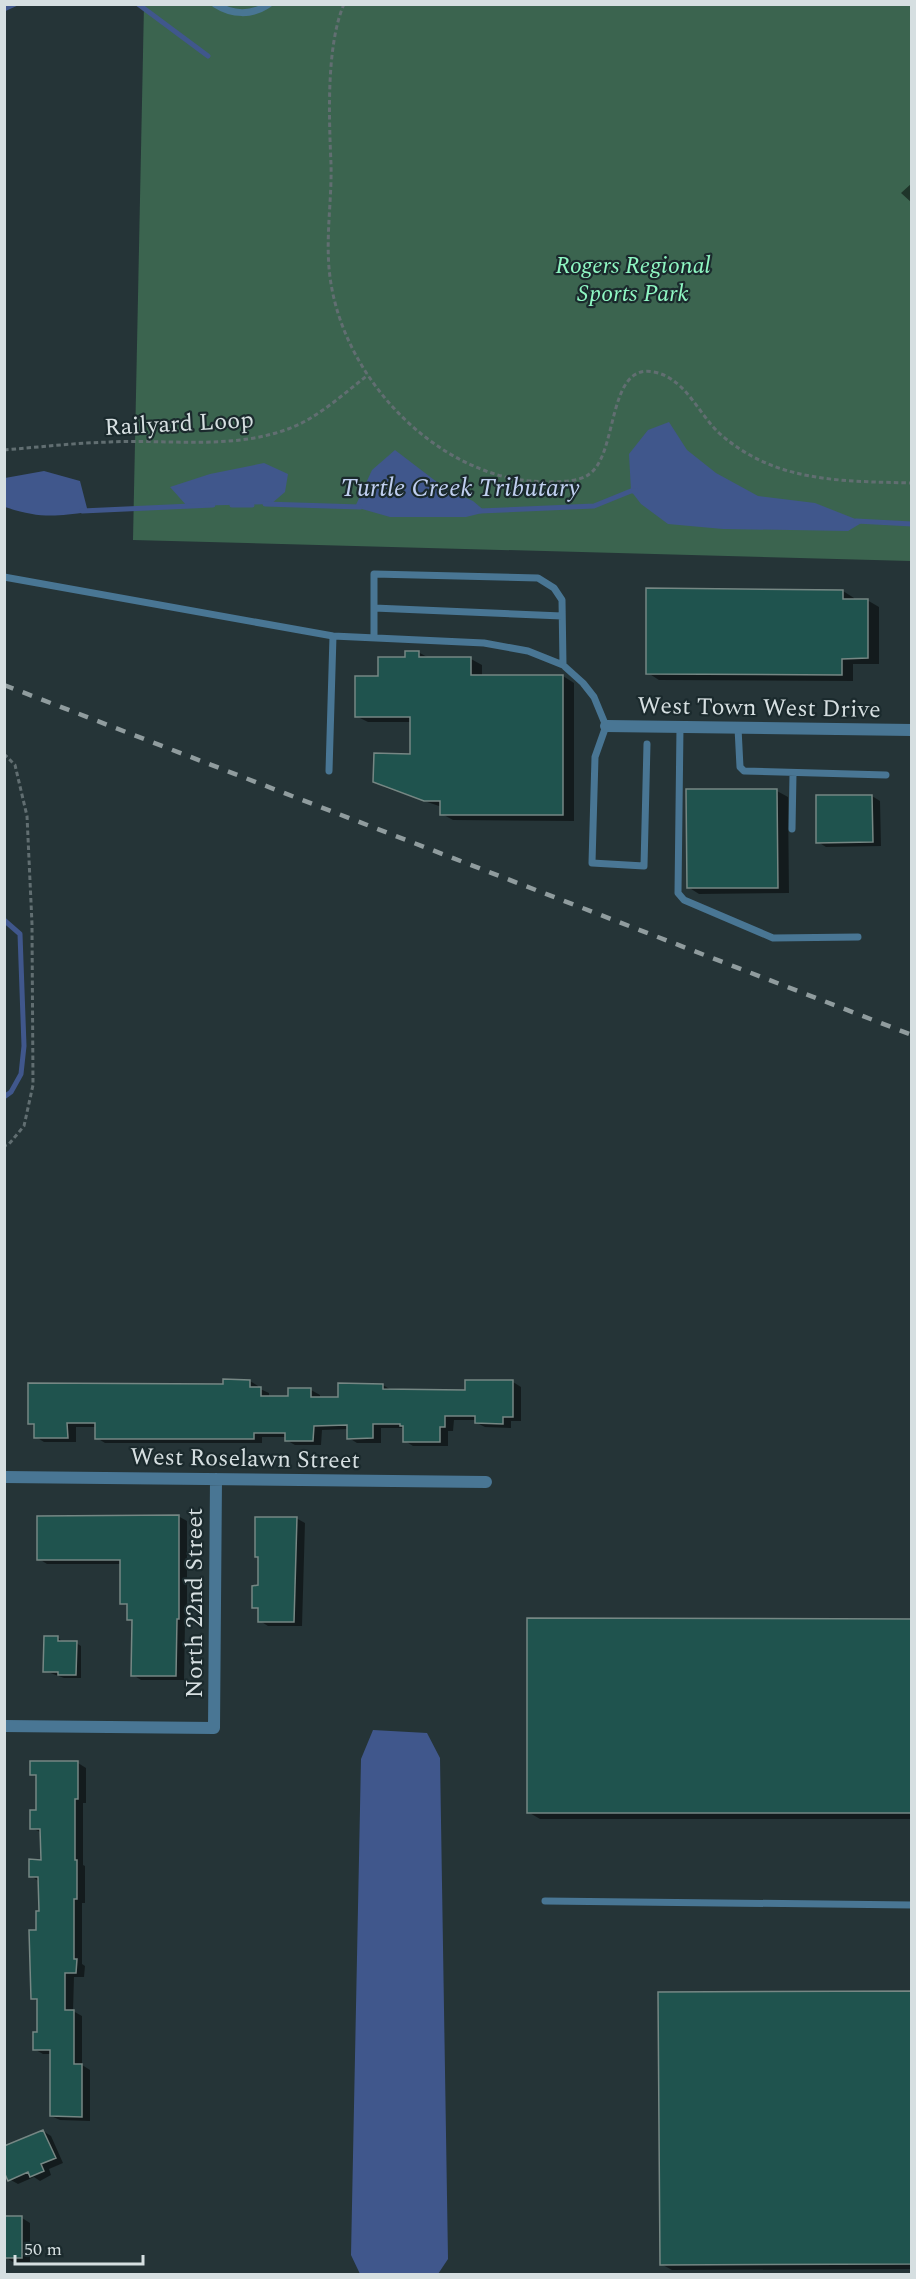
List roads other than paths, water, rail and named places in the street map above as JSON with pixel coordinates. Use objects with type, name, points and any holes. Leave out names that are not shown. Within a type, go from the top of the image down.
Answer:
[{"type":"street","name":"West Town West Drive","points":[[606,726],[912,730]]},
{"type":"street","name":"West Roselawn Street","points":[[4,1477],[486,1482]]},
{"type":"street","name":"North 22nd Street","points":[[4,1726],[214,1728],[216,1479]]},
{"type":"lane","points":[[215,4],[231,12],[247,13],[263,9],[269,4]]},
{"type":"lane","points":[[374,638],[374,574],[538,578],[554,588],[562,600],[563,665]]},
{"type":"lane","points":[[4,577],[333,636],[484,643],[528,651],[563,665],[583,683],[594,697],[606,726],[594,757],[592,863],[644,866],[647,744]]},
{"type":"lane","points":[[374,608],[562,616]]},
{"type":"lane","points":[[329,771],[333,636]]},
{"type":"lane","points":[[680,727],[678,892],[684,900],[773,938],[858,937]]},
{"type":"lane","points":[[738,728],[740,767],[744,771],[886,775]]},
{"type":"lane","points":[[792,829],[793,774]]},
{"type":"lane","points":[[545,1901],[912,1905]]},
{"type":"water","points":[[669,422],[687,450],[716,473],[758,496],[815,503],[863,522],[848,531],[723,529],[668,524],[641,504],[631,491],[629,454],[648,430]]},
{"type":"water","points":[[395,450],[446,489],[473,501],[486,512],[466,517],[390,517],[355,507],[372,470]]},
{"type":"water","points":[[264,463],[288,474],[285,492],[271,504],[187,506],[170,487],[210,474]]},
{"type":"water","points":[[44,471],[80,481],[88,512],[46,516],[5,507],[5,478]]},
{"type":"water","points":[[373,1730],[427,1733],[440,1758],[448,2259],[438,2274],[360,2274],[351,2255],[361,1759]]},
{"type":"waterway","points":[[4,9],[15,4]]},
{"type":"waterway","points":[[138,4],[208,56]]},
{"type":"waterway","name":"Turtle Creek Tributary","points":[[480,511],[594,506],[636,491]]},
{"type":"waterway","name":"Turtle Creek Tributary","points":[[265,504],[360,507]]},
{"type":"waterway","name":"Turtle Creek Tributary","points":[[82,511],[213,505]]},
{"type":"waterway","name":"Turtle Creek Tributary","points":[[232,505],[252,505]]},
{"type":"waterway","name":"Turtle Creek Tributary","points":[[856,521],[912,524]]},
{"type":"waterway","points":[[4,920],[20,934],[24,1046],[21,1074],[11,1092],[4,1097]]},
{"type":"railway","points":[[4,685],[912,1035]]},
{"type":"park label","name":"Rogers Regional Sports Park","points":[[633,279]]}]
